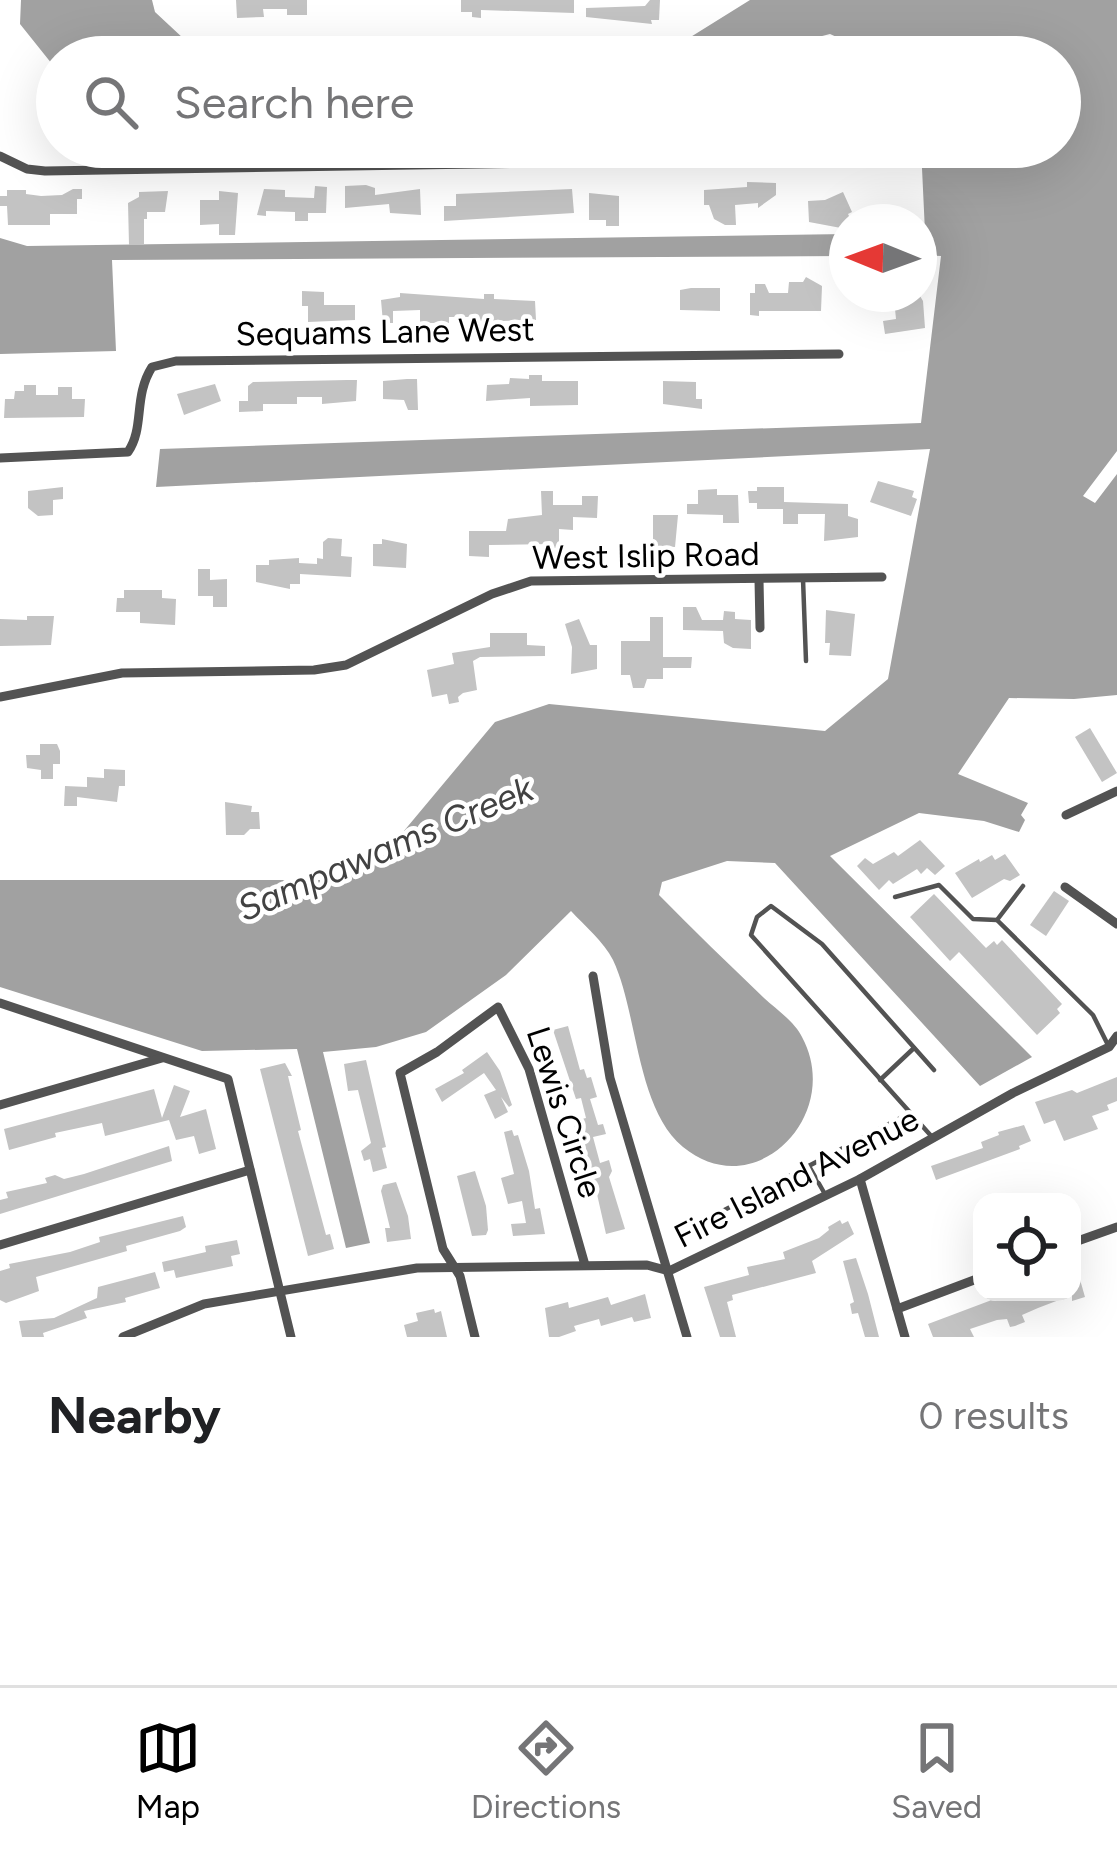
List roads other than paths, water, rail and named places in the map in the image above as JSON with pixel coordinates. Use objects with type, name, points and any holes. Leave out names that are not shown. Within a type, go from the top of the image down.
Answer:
[{"type":"street","points":[[0,156],[27,169],[45,171],[229,168]]},
{"type":"street","name":"Sequams Lane West","points":[[0,458],[128,452],[135,442],[141,384],[152,367],[176,361],[838,354]]},
{"type":"street","name":"West Islip Road","points":[[0,698],[122,673],[314,670],[346,665],[531,580],[882,578]]},
{"type":"street","points":[[759,580],[760,628]]},
{"type":"street","points":[[1066,815],[1117,791]]},
{"type":"street","points":[[1065,886],[1117,924]]},
{"type":"street","points":[[593,976],[610,1078],[687,1337]]},
{"type":"street","points":[[0,1003],[228,1079],[291,1337]]},
{"type":"street","name":"Lewis Circle","points":[[452,1266],[443,1249],[400,1073],[498,1007],[529,1069],[585,1265]]},
{"type":"street","name":"Fire Island Avenue","points":[[123,1337],[204,1304],[417,1268],[647,1265],[669,1271],[860,1179],[1114,1042]]},
{"type":"street","points":[[0,1105],[166,1057]]},
{"type":"street","points":[[0,1246],[250,1170]]},
{"type":"street","points":[[860,1179],[904,1337]]},
{"type":"street","points":[[1081,1240],[1117,1226]]},
{"type":"street","points":[[452,1266],[460,1276],[476,1337]]},
{"type":"street","points":[[897,1309],[973,1280]]},
{"type":"lane","points":[[803,579],[806,661]]},
{"type":"lane","points":[[896,897],[939,885],[974,920],[997,920],[1114,1042]]},
{"type":"lane","points":[[997,920],[1023,886]]},
{"type":"lane","points":[[933,1138],[751,934],[757,916],[772,907],[822,944],[934,1070]]},
{"type":"lane","points":[[880,1079],[914,1048]]},
{"type":"lane","points":[[690,1228],[910,1113]]},
{"type":"lane","points":[[809,1166],[826,1196]]},
{"type":"water label","name":"Sampawams Creek","points":[[385,848]]}]
